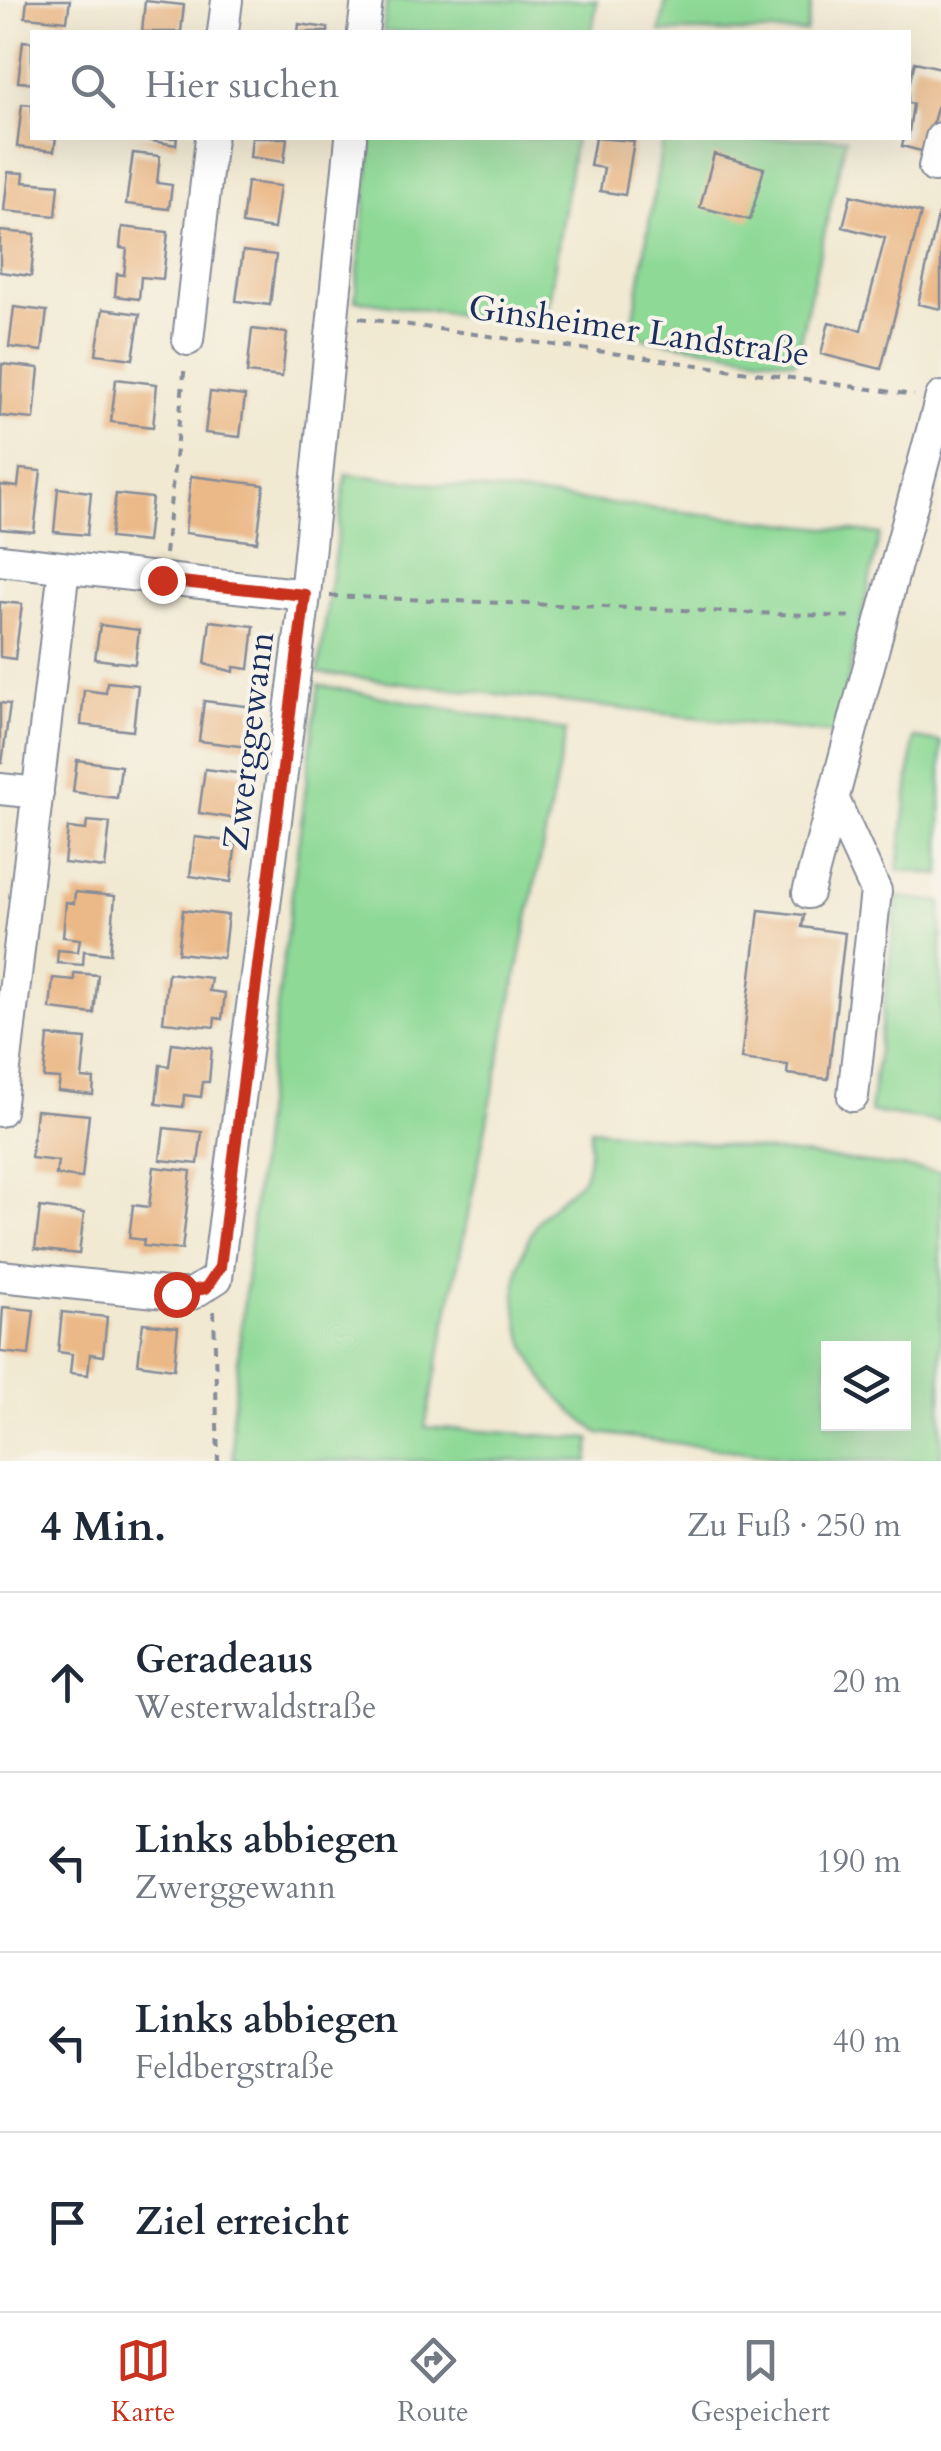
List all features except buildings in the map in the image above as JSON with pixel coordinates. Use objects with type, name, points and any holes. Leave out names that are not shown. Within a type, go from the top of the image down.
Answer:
[{"type":"street","points":[[223,30],[227,0]]},
{"type":"street","points":[[363,30],[367,0]]},
{"type":"street","points":[[188,340],[211,140]]},
{"type":"street","name":"Zwerggewann","points":[[206,1288],[220,1267],[305,595],[350,140]]},
{"type":"street","points":[[808,894],[941,398]]},
{"type":"street","points":[[0,560],[305,595]]},
{"type":"street","points":[[0,1111],[5,1025],[38,793],[64,568]]},
{"type":"street","points":[[0,790],[38,793]]},
{"type":"street","points":[[834,800],[876,890],[854,1096]]},
{"type":"street","points":[[0,1276],[176,1294],[206,1288]]},
{"type":"path","name":"Ginsheimer Landstraße","points":[[330,314],[941,398]]},
{"type":"path","points":[[162,580],[188,340]]},
{"type":"path","points":[[305,595],[858,617]]},
{"type":"path","points":[[206,1288],[214,1312],[218,1461]]},
{"type":"green space","points":[[387,0],[597,0],[592,30],[383,30]]},
{"type":"green space","points":[[666,0],[812,0],[806,30],[660,30]]},
{"type":"green space","points":[[372,140],[575,140],[545,327],[355,300]]},
{"type":"green space","points":[[663,140],[846,140],[795,362],[631,336]]},
{"type":"green space","points":[[346,474],[880,534],[836,734],[318,673]]},
{"type":"green space","points":[[319,685],[566,731],[425,1427],[591,1439],[588,1461],[234,1461],[232,1419],[263,1116]]},
{"type":"green space","points":[[914,738],[941,742],[941,875],[898,870]]},
{"type":"green space","points":[[898,897],[941,902],[941,1122],[870,1112]]},
{"type":"green space","points":[[591,1129],[941,1172],[941,1461],[815,1461],[599,1433],[574,1413],[536,1366],[524,1340],[517,1312],[517,1283],[523,1253],[537,1223],[585,1174]]},
{"type":"route","points":[[162,580],[305,595],[220,1267],[217,1278],[206,1288],[192,1294],[176,1294]]}]
